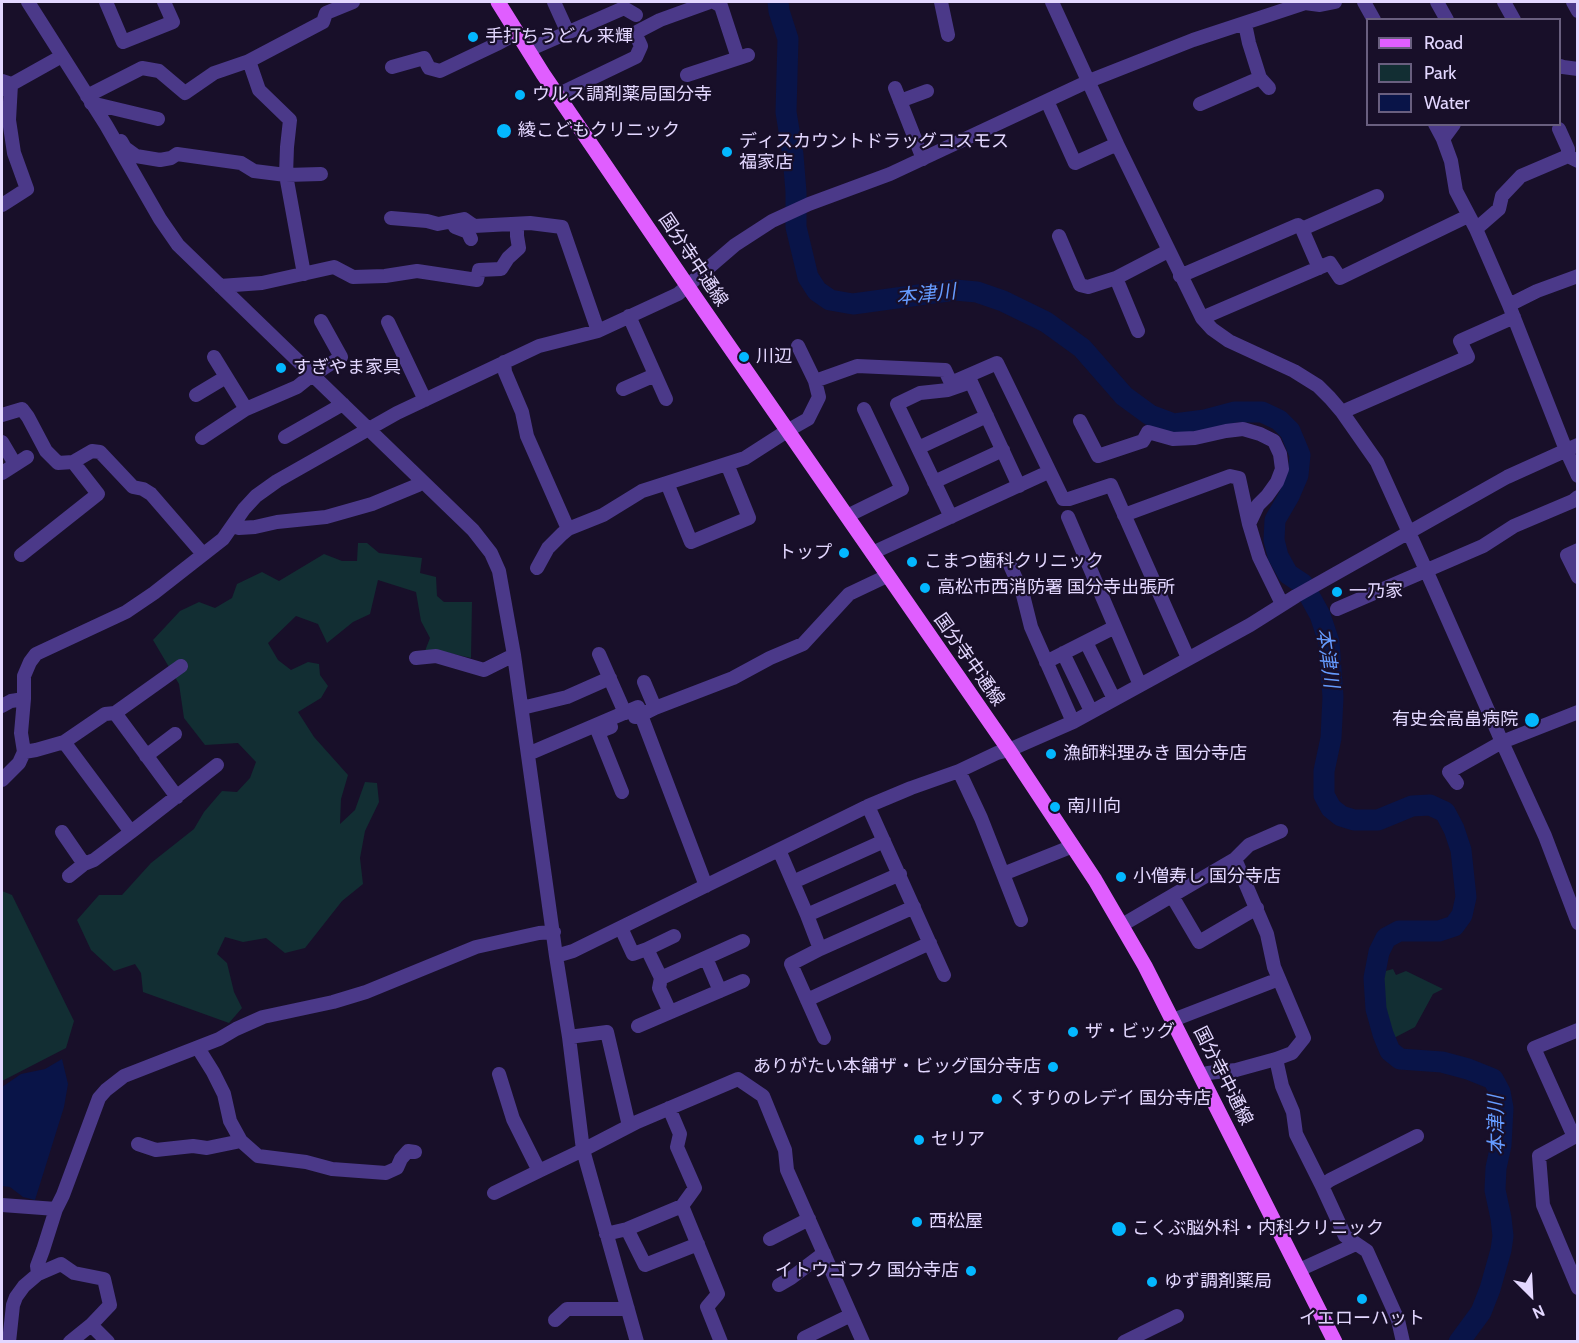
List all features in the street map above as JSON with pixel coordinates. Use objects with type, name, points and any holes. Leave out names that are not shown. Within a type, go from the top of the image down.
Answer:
[{"type":"main road","name":"国分寺中通線","points":[[498,2],[557,95],[687,286],[1073,846],[1122,925],[1173,1020],[1335,1341]]},
{"type":"street","points":[[28,2],[178,245],[473,530],[491,553],[500,571],[522,708],[583,1150],[636,1341]]},
{"type":"street","points":[[106,2],[123,42],[173,22],[164,2]]},
{"type":"street","points":[[89,100],[142,68],[159,72],[185,93],[214,73],[249,61],[323,22],[326,13],[353,2]]},
{"type":"street","points":[[554,2],[568,33]]},
{"type":"street","points":[[557,95],[636,57],[641,46],[635,33],[660,20],[712,2],[721,6],[743,56],[687,75]]},
{"type":"street","points":[[941,2],[948,35]]},
{"type":"street","points":[[1052,2],[1180,276],[1202,318],[1212,329],[1229,341],[1294,371],[1318,386],[1342,412],[1377,462],[1502,742],[1572,889],[1578,923]]},
{"type":"street","points":[[2,780],[19,764],[24,752],[21,733],[24,676],[36,654],[126,612],[154,593],[223,539],[256,496],[277,481],[397,413],[539,345],[598,331],[678,294],[735,245],[782,216],[890,174],[1089,81],[1193,40],[1305,2],[1320,4],[1335,2]]},
{"type":"street","points":[[1364,2],[1373,18]]},
{"type":"street","points":[[1437,2],[1446,18]]},
{"type":"street","points":[[1504,2],[1513,18]]},
{"type":"street","points":[[1573,2],[1578,11]]},
{"type":"street","points":[[528,50],[624,8],[636,15]]},
{"type":"street","points":[[1200,104],[1265,83],[1249,43],[1245,24]]},
{"type":"street","points":[[392,67],[424,58],[429,68],[440,71],[517,33]]},
{"type":"street","points":[[2,205],[27,189],[14,153],[5,85],[62,56]]},
{"type":"street","points":[[249,61],[260,90],[290,120],[286,175],[304,274]]},
{"type":"street","points":[[1561,67],[1578,69]]},
{"type":"street","points":[[924,159],[898,94],[927,91]]},
{"type":"street","points":[[89,100],[158,119]]},
{"type":"street","points":[[1047,101],[1075,163],[1118,144]]},
{"type":"street","points":[[106,125],[112,126],[125,148],[136,156],[160,160],[177,154],[241,163],[254,171],[286,175],[321,174]]},
{"type":"street","points":[[1436,126],[1451,161],[1456,191],[1476,230],[1572,447],[1578,476]]},
{"type":"street","points":[[1443,140],[1453,126]]},
{"type":"street","points":[[1476,230],[1499,209],[1502,196],[1521,176],[1573,158],[1559,129]]},
{"type":"street","points":[[1302,229],[1377,196]]},
{"type":"street","points":[[1202,318],[1330,263],[1340,278],[1468,216]]},
{"type":"street","points":[[391,218],[427,220],[459,227],[468,232],[471,239]]},
{"type":"street","points":[[438,224],[464,219],[474,226],[530,224],[562,227],[598,331]]},
{"type":"street","points":[[220,286],[262,283],[334,267],[353,277],[385,276],[417,271],[477,280],[479,270],[501,269],[508,258],[519,248],[517,224]]},
{"type":"street","points":[[1180,276],[1298,225],[1302,229],[1319,268]]},
{"type":"street","points":[[1059,236],[1080,285],[1088,287],[1116,278],[1168,250]]},
{"type":"street","points":[[1342,412],[1468,357],[1460,340],[1511,311],[1537,291],[1578,276]]},
{"type":"street","points":[[1116,278],[1138,331]]},
{"type":"street","points":[[629,316],[666,399]]},
{"type":"street","points":[[202,438],[246,409],[297,387],[310,373],[321,370],[341,357],[321,321]]},
{"type":"street","points":[[388,322],[425,400]]},
{"type":"street","points":[[537,568],[548,548],[568,529],[603,515],[642,491],[745,458],[808,419],[819,397],[815,381],[798,346]]},
{"type":"street","points":[[214,357],[246,409]]},
{"type":"street","points":[[504,362],[505,372],[522,412],[526,436],[568,529]]},
{"type":"street","points":[[815,381],[857,366],[945,370],[951,383],[997,363],[1063,499],[1111,485],[1188,658]]},
{"type":"street","points":[[623,389],[655,375]]},
{"type":"street","points":[[196,395],[226,377]]},
{"type":"street","points":[[951,517],[897,404],[920,393],[948,390],[971,381],[1020,486]]},
{"type":"street","points":[[285,437],[343,404]]},
{"type":"street","points":[[2,415],[22,409],[46,451],[58,463],[73,462],[92,451],[100,452],[133,487],[151,494],[203,554]]},
{"type":"street","points":[[847,516],[902,489],[864,409]]},
{"type":"street","points":[[918,448],[987,416]]},
{"type":"street","points":[[1080,421],[1098,456],[1143,441],[1148,432],[1173,439],[1195,438],[1226,430],[1243,429],[1274,441],[1280,454],[1282,469],[1277,482],[1258,505],[1249,524]]},
{"type":"street","points":[[2,442],[21,461],[2,473]]},
{"type":"street","points":[[556,956],[573,951],[621,928],[868,806],[959,771],[1073,722],[1250,625],[1282,604],[1507,477],[1572,447]]},
{"type":"street","points":[[934,482],[1003,450]]},
{"type":"street","points":[[21,555],[98,494],[73,462]]},
{"type":"street","points":[[667,483],[691,542],[749,518],[727,465]]},
{"type":"street","points":[[872,554],[1044,474]]},
{"type":"street","points":[[1124,515],[1230,476],[1239,478],[1259,557],[1282,604]]},
{"type":"street","points":[[232,526],[255,527],[277,522],[326,517],[372,504],[418,485],[422,481]]},
{"type":"street","points":[[1337,609],[1483,546],[1514,526],[1578,497]]},
{"type":"street","points":[[1068,517],[1140,685]]},
{"type":"street","points":[[1578,550],[1567,555],[1578,577]]},
{"type":"street","points":[[1010,565],[1023,595],[1031,627],[1073,722]]},
{"type":"street","points":[[622,792],[598,732],[733,678],[770,658],[803,644],[849,594],[887,576]]},
{"type":"street","points":[[1046,662],[1115,627]]},
{"type":"street","points":[[1086,642],[1114,699]]},
{"type":"street","points":[[1063,653],[1091,711]]},
{"type":"street","points":[[599,654],[625,713]]},
{"type":"street","points":[[416,658],[436,656],[484,670],[514,655]]},
{"type":"street","points":[[24,752],[64,742],[105,714],[115,712],[181,666]]},
{"type":"street","points":[[522,708],[567,697],[610,678]]},
{"type":"street","points":[[644,682],[655,708]]},
{"type":"street","points":[[2,706],[11,701],[24,699]]},
{"type":"street","points":[[528,754],[638,707],[706,886]]},
{"type":"street","points":[[115,712],[177,797]]},
{"type":"street","points":[[1457,783],[1449,772],[1502,742],[1578,712]]},
{"type":"street","points":[[146,756],[175,734]]},
{"type":"street","points":[[64,742],[131,832]]},
{"type":"street","points":[[69,876],[84,864],[94,860],[217,765]]},
{"type":"street","points":[[959,771],[981,818],[1021,920]]},
{"type":"street","points":[[868,806],[944,975]]},
{"type":"street","points":[[1122,925],[1235,859],[1249,845],[1281,831]]},
{"type":"street","points":[[62,832],[84,864]]},
{"type":"street","points":[[793,882],[884,841]]},
{"type":"street","points":[[1003,874],[1073,846]]},
{"type":"street","points":[[779,850],[820,949]]},
{"type":"street","points":[[1201,1076],[1236,1070],[1276,1059],[1292,1053],[1304,1038],[1274,967],[1267,934],[1257,908],[1235,859]]},
{"type":"street","points":[[807,915],[900,873]]},
{"type":"street","points":[[1172,896],[1199,942],[1257,908]]},
{"type":"street","points":[[824,1038],[791,964],[914,907]]},
{"type":"street","points":[[621,928],[633,954],[674,936]]},
{"type":"street","points":[[38,1274],[37,1266],[56,1209],[99,1098],[124,1076],[198,1048],[263,1017],[333,1002],[366,992],[476,947],[539,933],[554,932]]},
{"type":"street","points":[[661,978],[742,941]]},
{"type":"street","points":[[807,1000],[930,943]]},
{"type":"street","points":[[647,949],[661,978],[659,988],[670,1012]]},
{"type":"street","points":[[706,958],[720,991]]},
{"type":"street","points":[[1173,1020],[1279,979]]},
{"type":"street","points":[[638,1026],[743,981]]},
{"type":"street","points":[[1578,1029],[1534,1048],[1574,1137],[1539,1156],[1544,1204],[1578,1288]]},
{"type":"street","points":[[569,1037],[607,1032],[629,1126]]},
{"type":"street","points":[[198,1048],[224,1094],[230,1121],[241,1141],[258,1156],[306,1162],[332,1169],[386,1173],[397,1168],[408,1151],[415,1152]]},
{"type":"street","points":[[1276,1059],[1282,1086],[1293,1112],[1296,1134],[1345,1236],[1367,1251],[1398,1320],[1403,1341]]},
{"type":"street","points":[[499,1074],[513,1119],[539,1171]]},
{"type":"street","points":[[494,1193],[629,1126],[738,1079],[763,1096],[785,1150],[787,1170],[863,1341]]},
{"type":"street","points":[[606,1234],[627,1229],[682,1206],[695,1188],[677,1148],[680,1134],[669,1108]]},
{"type":"street","points":[[1322,1186],[1417,1136]]},
{"type":"street","points":[[138,1144],[156,1150],[193,1146],[207,1148],[241,1141]]},
{"type":"street","points":[[2,1206],[56,1209]]},
{"type":"street","points":[[682,1206],[718,1293],[708,1307],[721,1341]]},
{"type":"street","points":[[770,1239],[809,1219]]},
{"type":"street","points":[[627,1229],[645,1265],[698,1244]]},
{"type":"street","points":[[1299,1270],[1356,1244]]},
{"type":"street","points":[[779,1285],[824,1253]]},
{"type":"street","points":[[9,1341],[16,1297],[24,1286],[38,1274],[61,1264],[74,1274],[104,1279],[110,1305],[91,1325],[70,1341]]},
{"type":"street","points":[[555,1320],[567,1309],[628,1309]]},
{"type":"street","points":[[804,1338],[851,1315]]},
{"type":"street","points":[[1124,1341],[1177,1316]]},
{"type":"street","points":[[91,1325],[108,1341]]},
{"type":"green space","points":[[358,543],[367,543],[379,553],[422,558],[420,573],[436,577],[437,596],[444,602],[472,602],[471,658],[445,652],[425,651],[430,638],[421,621],[416,592],[378,580],[370,614],[353,622],[327,643],[318,624],[296,616],[268,643],[278,660],[291,670],[308,662],[319,664],[320,675],[328,686],[321,698],[298,712],[314,737],[348,775],[341,799],[340,824],[355,810],[365,782],[377,783],[379,802],[365,831],[360,858],[363,884],[342,901],[305,948],[285,953],[266,938],[243,942],[225,937],[217,954],[227,963],[234,992],[242,1008],[229,1023],[143,992],[141,973],[135,964],[114,971],[91,950],[77,920],[99,895],[122,895],[151,863],[194,829],[204,812],[222,791],[237,792],[250,778],[256,762],[238,743],[205,745],[184,718],[179,684],[153,640],[180,611],[199,602],[215,608],[232,598],[237,584],[262,572],[279,581],[324,554],[342,561],[357,561]]},
{"type":"green space","points":[[2,891],[12,895],[74,1021],[66,1048],[2,1081]]},
{"type":"green space","points":[[1393,969],[1396,975],[1406,971],[1443,989],[1433,994],[1415,1027],[1394,1038],[1383,1001],[1382,972]]},
{"type":"water","points":[[62,1059],[68,1084],[64,1107],[35,1200],[23,1197],[10,1187],[2,1186],[2,1087],[21,1074],[45,1069]]},
{"type":"waterway","name":"本津川","points":[[778,2],[788,39],[786,112],[793,155],[796,227],[808,277],[817,291],[830,300],[853,304],[955,290],[977,292],[1003,301],[1046,322],[1082,348],[1124,396],[1150,415],[1174,424],[1205,420],[1235,412],[1262,412],[1279,420],[1290,431],[1300,455],[1298,475],[1275,520],[1274,540],[1278,556],[1288,574],[1303,584],[1320,615],[1329,642],[1333,697],[1331,738],[1324,771],[1324,795],[1331,808],[1341,816],[1354,820],[1378,820],[1412,806],[1430,805],[1445,812],[1461,850],[1466,897],[1462,915],[1454,926],[1439,931],[1399,931],[1386,938],[1379,952],[1374,978],[1376,1009],[1390,1051],[1400,1059],[1442,1062],[1468,1069],[1493,1079],[1500,1092],[1503,1108],[1495,1190],[1503,1236],[1501,1250],[1481,1312],[1459,1342]]},
{"type":"place","name":"手打ちうどん 来輝","points":[[473,37]]},
{"type":"place","name":"ウルス調剤薬局国分寺","points":[[520,95]]},
{"type":"place","name":"綾こどもクリニック","points":[[504,131]]},
{"type":"place","name":"ディスカウントドラッグコスモス 福家店","points":[[727,152]]},
{"type":"place","name":"川辺","points":[[744,357]]},
{"type":"place","name":"すぎやま家具","points":[[281,368]]},
{"type":"place","name":"トップ","points":[[844,553]]},
{"type":"place","name":"こまつ歯科クリニック","points":[[912,562]]},
{"type":"place","name":"高松市西消防署 国分寺出張所","points":[[925,588]]},
{"type":"place","name":"一乃家","points":[[1337,592]]},
{"type":"place","name":"有史会高畠病院","points":[[1532,720]]},
{"type":"place","name":"漁師料理みき 国分寺店","points":[[1051,754]]},
{"type":"place","name":"南川向","points":[[1055,807]]},
{"type":"place","name":"小僧寿し 国分寺店","points":[[1121,877]]},
{"type":"place","name":"ザ・ビッグ","points":[[1073,1032]]},
{"type":"place","name":"ありがたい本舗ザ・ビッグ国分寺店","points":[[1053,1067]]},
{"type":"place","name":"くすりのレデイ 国分寺店","points":[[997,1099]]},
{"type":"place","name":"セリア","points":[[919,1140]]},
{"type":"place","name":"西松屋","points":[[917,1222]]},
{"type":"place","name":"こくぶ脳外科・内科クリニック","points":[[1119,1229]]},
{"type":"place","name":"イトウゴフク 国分寺店","points":[[971,1271]]},
{"type":"place","name":"ゆず調剤薬局","points":[[1152,1282]]},
{"type":"place","name":"イエローハット","points":[[1362,1299]]}]
